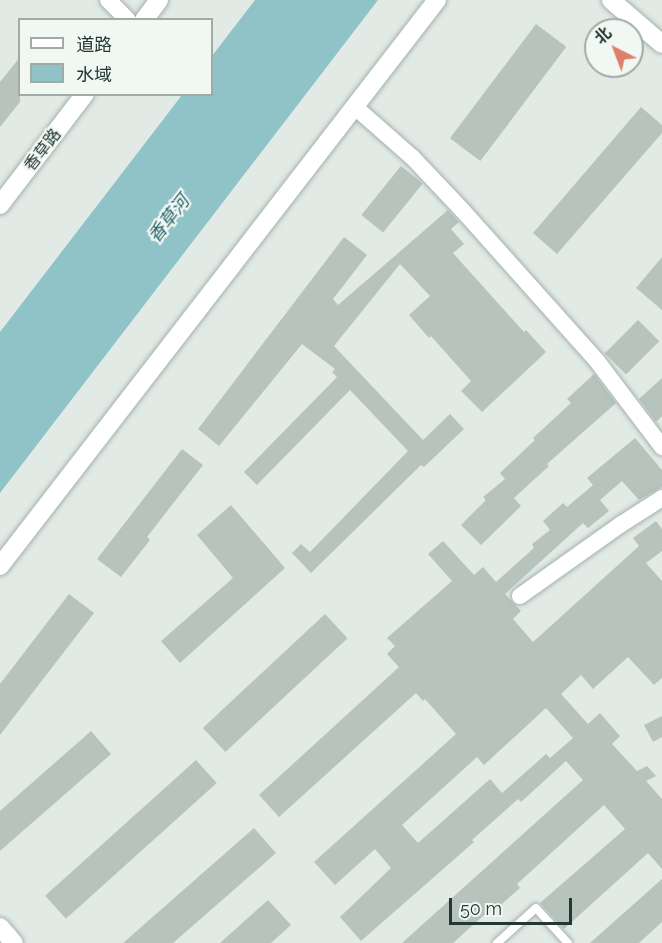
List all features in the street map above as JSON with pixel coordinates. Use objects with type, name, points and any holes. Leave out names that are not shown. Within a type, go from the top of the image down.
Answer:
[{"type":"main road","points":[[146,18],[159,0]]},
{"type":"main road","points":[[0,566],[437,0]]},
{"type":"main road","points":[[611,0],[662,44]]},
{"type":"main road","name":"香草路","points":[[0,205],[83,96]]},
{"type":"main road","points":[[0,927],[14,943]]},
{"type":"street","points":[[108,0],[126,18]]},
{"type":"street","points":[[355,107],[412,157],[463,211],[597,361],[662,447]]},
{"type":"street","points":[[520,596],[662,498]]},
{"type":"lane","points":[[497,943],[536,908],[568,943]]},
{"type":"water","name":"香草河","points":[[255,0],[378,0],[0,493],[0,332],[181,96],[213,96],[213,55]]},
{"type":"building","points":[[536,24],[566,47],[480,161],[450,138]]},
{"type":"building","points":[[18,60],[20,102],[0,127],[0,82]]},
{"type":"building","points":[[641,107],[662,125],[662,133],[557,254],[533,233]]},
{"type":"building","points":[[401,166],[423,184],[383,233],[361,215]]},
{"type":"building","points":[[448,210],[459,222],[451,229],[464,244],[453,253],[524,332],[526,330],[546,352],[482,412],[461,391],[471,381],[409,315],[430,296],[400,264],[334,346],[423,440],[450,414],[464,429],[424,467],[421,465],[311,573],[292,553],[301,544],[310,552],[408,451],[350,390],[257,485],[244,472],[337,377],[332,372],[335,369],[302,344],[219,446],[198,429],[344,237],[367,255],[333,299],[338,305]]},
{"type":"building","points":[[662,257],[662,310],[636,288]]},
{"type":"building","points":[[638,320],[659,341],[626,374],[605,353]]},
{"type":"building","points":[[594,374],[616,403],[547,464],[549,466],[514,498],[521,506],[481,545],[461,525],[486,500],[483,497],[505,479],[500,473],[571,403],[567,399]]},
{"type":"building","points":[[662,378],[662,416],[656,422],[639,399]]},
{"type":"building","points":[[635,438],[662,470],[662,487],[639,500],[622,481],[600,500],[609,511],[588,528],[583,523],[505,594],[521,611],[513,619],[533,642],[639,546],[633,538],[656,521],[662,529],[662,551],[646,563],[662,581],[662,678],[654,685],[628,657],[593,689],[581,675],[561,694],[588,724],[600,713],[620,736],[612,744],[637,771],[647,766],[656,776],[646,781],[662,799],[662,869],[648,853],[564,929],[540,903],[625,829],[604,805],[517,884],[520,888],[495,910],[493,907],[453,943],[402,943],[583,780],[566,761],[521,802],[518,799],[472,840],[474,842],[361,941],[340,917],[391,868],[375,849],[335,885],[314,862],[456,734],[425,699],[423,701],[416,693],[279,817],[259,795],[399,667],[387,654],[395,646],[387,638],[452,581],[428,554],[443,541],[474,575],[483,567],[496,582],[534,548],[532,544],[550,530],[543,521],[563,503],[567,507],[593,485],[587,478]],"holes":[[[546,708],[573,738],[550,758],[546,754],[502,793],[490,779],[418,843],[402,825],[477,757],[484,765]]]},
{"type":"building","points":[[182,449],[203,465],[147,537],[150,540],[121,577],[97,559]]},
{"type":"building","points":[[231,505],[285,568],[180,663],[161,641],[233,578],[197,535]]},
{"type":"building","points":[[69,594],[94,613],[0,735],[0,684]]},
{"type":"building","points":[[325,614],[348,638],[225,752],[203,728]]},
{"type":"building","points":[[662,716],[662,737],[653,742],[644,725]]},
{"type":"building","points":[[91,731],[111,754],[0,851],[0,811]]},
{"type":"building","points":[[196,760],[217,783],[66,919],[45,896]]},
{"type":"building","points":[[254,828],[276,853],[173,943],[123,943]]},
{"type":"building","points":[[662,879],[662,922],[639,943],[590,943]]},
{"type":"building","points":[[268,900],[291,925],[271,943],[220,943]]}]
